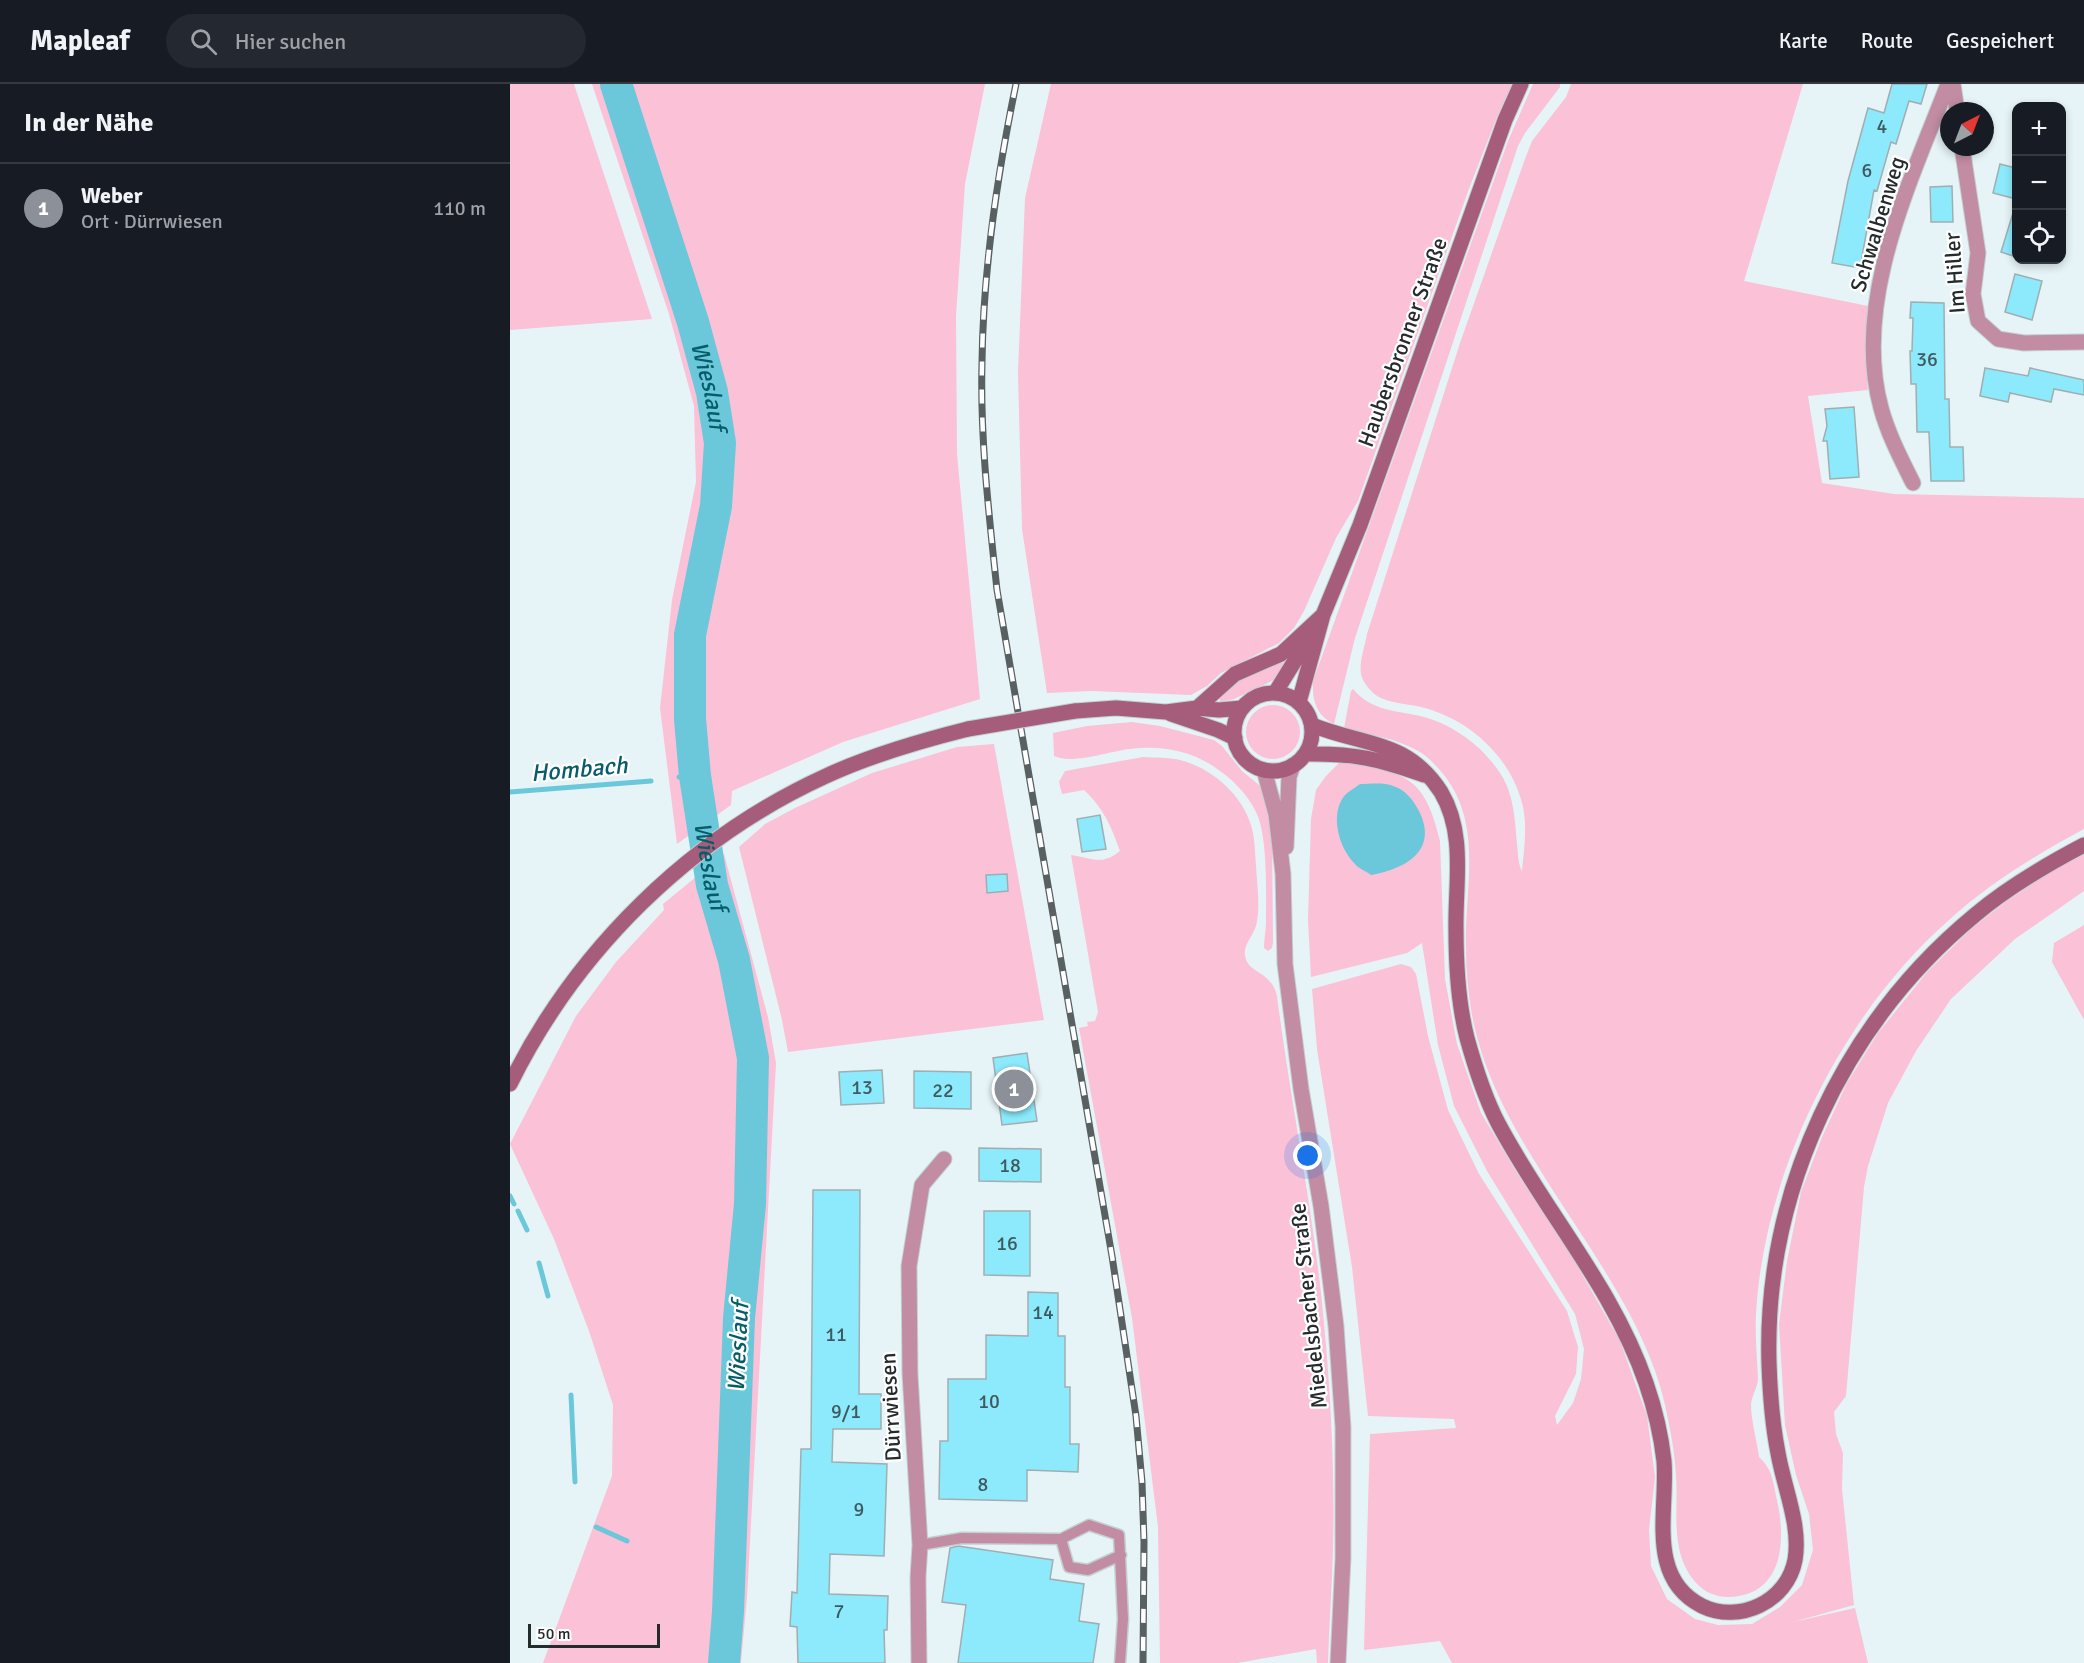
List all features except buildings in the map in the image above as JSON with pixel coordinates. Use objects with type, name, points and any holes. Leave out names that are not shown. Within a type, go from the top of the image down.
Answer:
[{"type":"main road","name":"Haubersbronner Straße","points":[[1323,615],[1360,525],[1505,120],[1521,84]]},
{"type":"main road","points":[[1275,693],[1323,615]]},
{"type":"main road","points":[[1299,702],[1323,615]]},
{"type":"main road","points":[[1197,708],[1235,674],[1258,662],[1281,654],[1323,615]]},
{"type":"main road","points":[[1275,693],[1299,702],[1307,712],[1312,725],[1311,740],[1306,754],[1293,765],[1274,771],[1264,770],[1245,758],[1238,749],[1235,738],[1237,718],[1242,708],[1262,694],[1275,693]]},
{"type":"main road","points":[[510,1084],[546,1020],[582,969],[616,929],[656,888],[689,860],[747,819],[826,775],[927,739],[968,729],[1075,711],[1116,708],[1166,712],[1197,708],[1219,710],[1242,708]]},
{"type":"main road","points":[[1166,712],[1235,738]]},
{"type":"main road","points":[[1312,725],[1395,749],[1413,761],[1427,776],[1439,789],[1448,806],[1458,845],[1456,925],[1458,988],[1465,1031],[1478,1077],[1496,1119],[1605,1295],[1639,1364],[1660,1432],[1664,1465],[1663,1549],[1667,1568],[1682,1592],[1700,1605],[1719,1612],[1739,1612],[1756,1608],[1773,1598],[1788,1582],[1794,1568],[1797,1544],[1795,1524],[1777,1451],[1772,1411],[1769,1324],[1779,1240],[1791,1194],[1822,1113],[1864,1036],[1921,966],[1977,913],[2047,864],[2084,845]]},
{"type":"main road","points":[[1306,754],[1364,757],[1384,761],[1427,776]]},
{"type":"street","name":"Schwalbenweg","points":[[1913,483],[1898,455],[1881,408],[1875,371],[1873,329],[1876,299],[1898,219],[1948,84]]},
{"type":"street","points":[[1953,84],[1956,102]]},
{"type":"street","name":"Im Hiller","points":[[1963,156],[1978,253],[1973,294],[1978,321],[1998,339],[2024,343],[2084,342]]},
{"type":"street","points":[[1283,874],[1288,829],[1289,777],[1293,765]]},
{"type":"street","points":[[1264,770],[1276,814],[1283,874]]},
{"type":"street","name":"Miedelsbacher Straße","points":[[1283,874],[1285,964],[1301,1089],[1321,1206],[1336,1326],[1341,1394],[1343,1558],[1338,1663]]},
{"type":"street","name":"Dürrwiesen","points":[[919,1663],[920,1545],[910,1374],[909,1266],[922,1185],[944,1159]]},
{"type":"lane","points":[[920,1545],[962,1538],[1061,1539],[1089,1525],[1119,1534],[1123,1619],[1120,1663]]},
{"type":"lane","points":[[1061,1539],[1070,1567],[1088,1570],[1121,1555]]},
{"type":"shaded area","points":[[510,84],[574,84],[652,319],[510,330]]},
{"type":"shaded area","points":[[592,84],[985,84],[965,184],[956,316],[957,454],[980,699],[843,742],[732,791],[731,805],[677,844],[660,708],[672,600],[696,482],[694,406],[669,314]]},
{"type":"shaded area","points":[[1051,84],[1512,84],[1470,186],[1358,501],[1336,538],[1304,611],[1294,628],[1279,643],[1221,673],[1207,686],[1191,695],[1091,691],[1047,693],[1022,529],[1018,373],[1025,198]]},
{"type":"shaded area","points":[[1533,84],[1560,84],[1560,87],[1525,133],[1518,146],[1355,638],[1334,724],[1323,716],[1316,706],[1313,681],[1508,141]]},
{"type":"shaded area","points":[[1571,84],[1803,84],[1744,281],[1868,306],[1865,349],[1868,390],[1808,396],[1822,483],[1894,494],[2084,498],[2084,829],[2031,859],[1997,882],[1949,920],[1910,958],[1875,1001],[1843,1048],[1815,1099],[1792,1151],[1774,1205],[1762,1260],[1756,1314],[1758,1378],[1751,1411],[1759,1457],[1772,1477],[1780,1516],[1780,1547],[1771,1576],[1761,1586],[1748,1594],[1730,1597],[1714,1595],[1700,1587],[1685,1567],[1679,1549],[1673,1449],[1665,1405],[1656,1374],[1630,1314],[1519,1134],[1489,1074],[1471,1009],[1466,957],[1468,837],[1464,815],[1456,795],[1444,775],[1418,751],[1372,734],[1344,728],[1353,689],[1360,697],[1377,706],[1424,717],[1446,725],[1467,738],[1493,763],[1505,781],[1513,807],[1518,858],[1522,871],[1525,837],[1524,811],[1516,786],[1498,756],[1473,732],[1442,714],[1425,708],[1391,702],[1378,696],[1363,681],[1361,664],[1367,634],[1460,343],[1525,159],[1532,141],[1566,97]]},
{"type":"shaded area","points":[[1278,663],[1287,663],[1276,679],[1234,699],[1220,702],[1220,698],[1239,678]]},
{"type":"shaded area","points":[[1273,705],[1283,707],[1292,713],[1298,722],[1300,732],[1298,742],[1292,751],[1283,757],[1273,759],[1263,757],[1254,751],[1248,742],[1246,732],[1248,722],[1254,713],[1263,707]]},
{"type":"shaded area","points":[[1132,722],[1160,726],[1214,740],[1266,795],[1272,835],[1273,942],[1272,948],[1268,951],[1264,948],[1266,881],[1263,835],[1252,805],[1232,781],[1194,756],[1163,748],[1130,749],[1071,759],[1054,756],[1053,733],[1087,726]]},
{"type":"shaded area","points":[[994,744],[1044,1020],[788,1052],[739,847],[765,824],[872,773],[957,747]]},
{"type":"shaded area","points":[[1143,757],[1180,760],[1203,769],[1232,792],[1246,813],[1252,830],[1258,887],[1258,914],[1245,955],[1250,966],[1270,981],[1277,996],[1320,1282],[1324,1323],[1333,1493],[1328,1663],[1317,1663],[1316,1649],[1237,1663],[1160,1663],[1158,1527],[1132,1318],[1079,1028],[1088,1026],[1087,1022],[1095,1021],[1098,1012],[1071,855],[1102,860],[1120,851],[1106,818],[1091,797],[1084,790],[1062,794],[1059,782],[1065,771]]},
{"type":"shaded area","points":[[1341,761],[1380,769],[1408,780],[1418,789],[1434,818],[1440,841],[1445,979],[1457,1044],[1481,1113],[1520,1178],[1562,1239],[1620,1341],[1647,1416],[1655,1477],[1649,1530],[1651,1566],[1667,1599],[1695,1619],[1718,1625],[1752,1624],[1780,1607],[1802,1585],[1813,1550],[1809,1514],[1796,1475],[1785,1425],[1779,1324],[1787,1261],[1801,1192],[1822,1137],[1847,1083],[1878,1033],[1928,971],[1971,929],[2049,873],[2084,854],[2084,891],[2015,939],[1951,999],[1916,1051],[1888,1103],[1868,1166],[1864,1187],[1846,1396],[1834,1412],[1836,1434],[1843,1453],[1842,1489],[1854,1605],[1793,1622],[1855,1608],[1868,1663],[1452,1663],[1440,1641],[1364,1650],[1370,1434],[1456,1428],[1454,1419],[1368,1416],[1352,1267],[1317,1049],[1312,989],[1401,964],[1411,967],[1416,974],[1428,1036],[1448,1110],[1479,1174],[1567,1311],[1578,1347],[1576,1374],[1555,1416],[1557,1425],[1573,1403],[1581,1379],[1584,1349],[1575,1314],[1487,1171],[1454,1106],[1438,1045],[1422,943],[1407,953],[1311,977],[1308,920],[1311,819],[1316,790]]},
{"type":"shaded area","points":[[724,854],[768,1017],[776,1063],[747,1597],[741,1663],[543,1663],[612,1476],[613,1405],[589,1331],[554,1239],[510,1144],[576,1016],[616,962],[664,910],[663,904]]},
{"type":"shaded area","points":[[2084,925],[2084,1020],[2052,962],[2054,943]]},
{"type":"water","points":[[1360,784],[1385,784],[1402,790],[1414,803],[1424,825],[1425,837],[1422,847],[1415,856],[1396,868],[1371,875],[1358,867],[1349,857],[1338,831],[1340,803],[1345,795]]},
{"type":"waterway","name":"Wieslauf","points":[[616,84],[693,322],[712,392],[720,443],[716,506],[690,635],[690,719],[695,776],[712,885],[734,960],[753,1058],[750,1204],[739,1318],[724,1663]]},
{"type":"waterway","name":"Hombach","points":[[679,777],[695,776]]},
{"type":"waterway","name":"Hombach","points":[[510,792],[651,781]]},
{"type":"waterway","points":[[510,1196],[514,1204]]},
{"type":"waterway","points":[[518,1211],[527,1230]]},
{"type":"waterway","points":[[539,1263],[548,1296]]},
{"type":"waterway","points":[[571,1395],[575,1482]]},
{"type":"waterway","points":[[596,1527],[627,1541]]},
{"type":"railway","points":[[1016,84],[997,188],[985,293],[982,420],[986,477],[997,590],[1112,1256],[1136,1416],[1142,1482],[1144,1542],[1143,1663]]},
{"type":"place","name":"Weber","points":[[1014,1089]]}]
